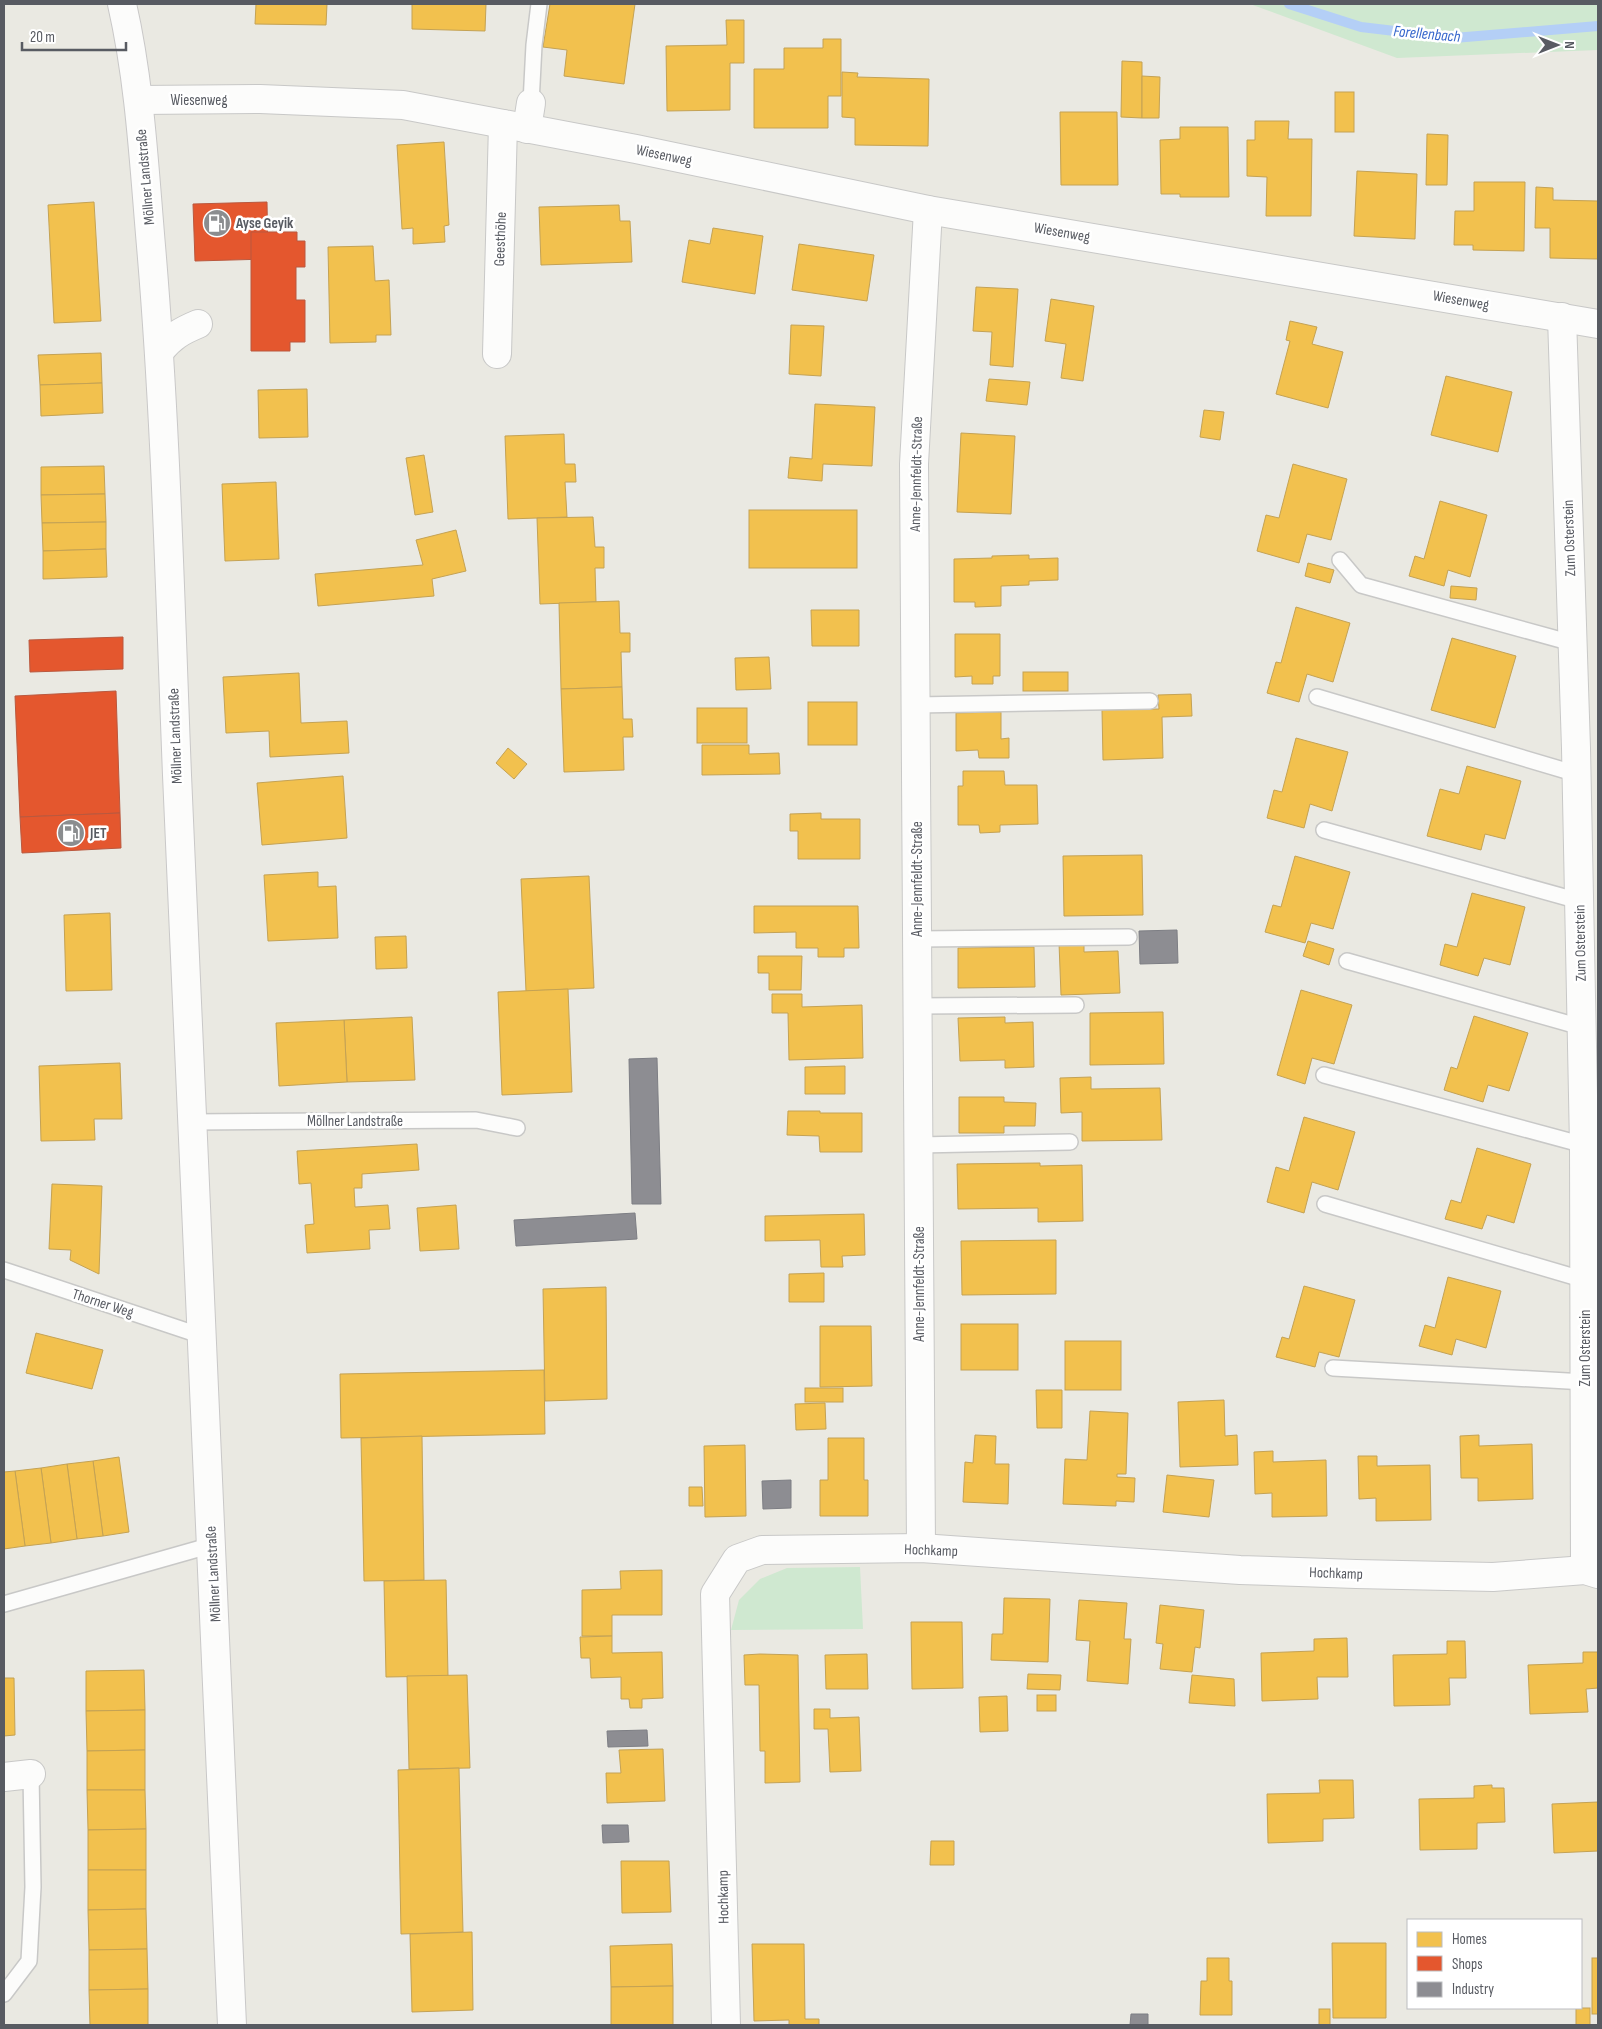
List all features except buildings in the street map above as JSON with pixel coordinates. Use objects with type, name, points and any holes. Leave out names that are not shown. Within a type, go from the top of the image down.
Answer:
[{"type":"street","name":"Möllner Landstraße","points":[[122,4],[139,100],[160,351],[191,1122],[212,1545],[232,2025]]},
{"type":"street","name":"Wiesenweg","points":[[139,100],[260,110],[403,105],[521,118],[636,149],[928,210],[1598,324]]},
{"type":"street","name":"Geesthöhe","points":[[497,354],[521,118]]},
{"type":"street","name":"Anne-Jennfeldt-Straße","points":[[921,1548],[914,464],[928,210]]},
{"type":"street","name":"Zum Osterstein","points":[[1562,317],[1572,643],[1584,757],[1579,901],[1581,1028],[1589,1160],[1585,1280],[1585,1382],[1592,1572]]},
{"type":"street","points":[[160,351],[170,339],[181,331],[198,324]]},
{"type":"street","name":"Hochkamp","points":[[726,2025],[715,1594],[737,1559],[762,1550],[921,1548],[1260,1571],[1493,1577],[1592,1572]]},
{"type":"street","points":[[4,1777],[31,1774]]},
{"type":"lane","points":[[521,118],[539,4]]},
{"type":"lane","points":[[1340,560],[1361,585],[1572,643]]},
{"type":"lane","points":[[1317,697],[1584,757]]},
{"type":"lane","points":[[916,705],[1150,701]]},
{"type":"lane","points":[[1324,830],[1579,901]]},
{"type":"lane","points":[[917,939],[1129,936]]},
{"type":"lane","points":[[1347,961],[1581,1028]]},
{"type":"lane","points":[[918,1006],[1076,1005]]},
{"type":"lane","points":[[1324,1075],[1589,1160]]},
{"type":"lane","name":"Möllner Landstraße","points":[[191,1122],[476,1120],[517,1128]]},
{"type":"lane","points":[[918,1145],[1070,1142]]},
{"type":"lane","points":[[1325,1204],[1585,1280]]},
{"type":"lane","name":"Thorner Weg","points":[[4,1270],[202,1336]]},
{"type":"lane","points":[[1333,1368],[1585,1382]]},
{"type":"lane","points":[[4,1604],[212,1545]]},
{"type":"lane","points":[[4,1994],[29,1961],[33,1887],[31,1774]]},
{"type":"green space","points":[[1250,4],[1598,4],[1598,50],[1397,58]]},
{"type":"green space","points":[[860,1567],[863,1629],[731,1630],[739,1600],[760,1579],[787,1568]]},
{"type":"waterway","name":"Forellenbach","points":[[1289,4],[1361,27],[1454,38],[1598,26]]},
{"type":"place","name":"Ayse Geyik","points":[[217,223]]},
{"type":"place","name":"JET","points":[[71,833]]}]
